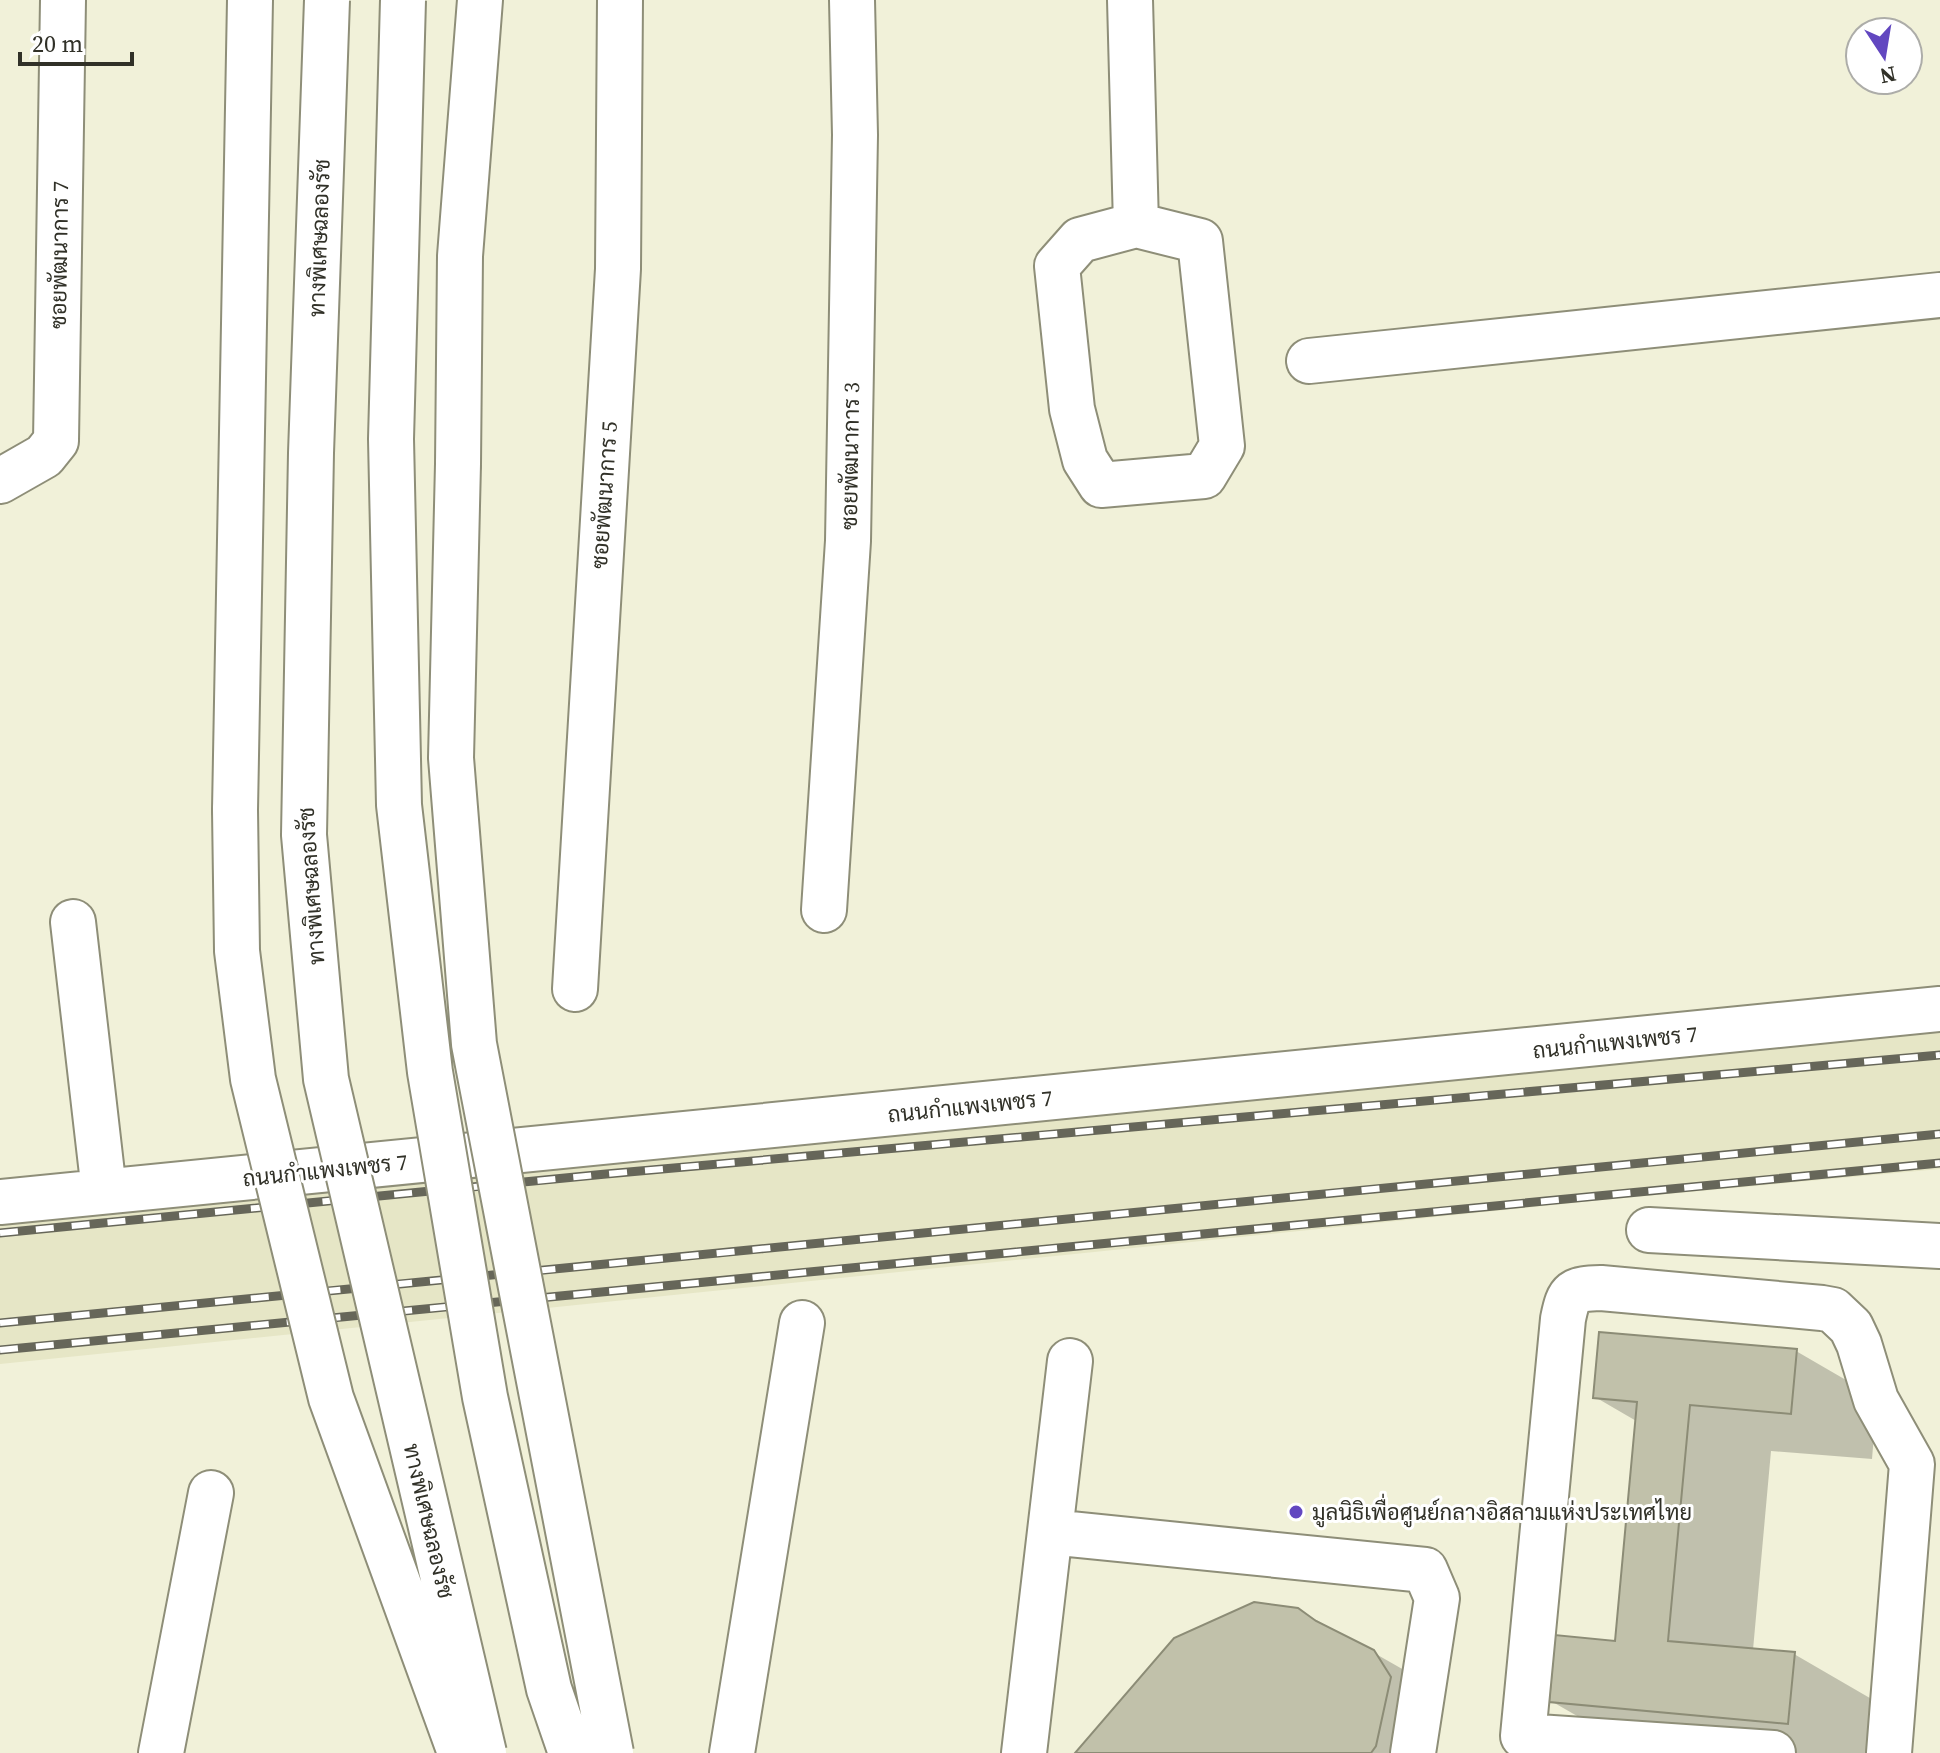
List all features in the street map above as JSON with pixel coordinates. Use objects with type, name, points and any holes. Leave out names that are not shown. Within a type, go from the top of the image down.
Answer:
[{"type":"main road","name":"ซอยพัฒนาการ 7","points":[[0,481],[44,456],[56,441],[63,0]]},
{"type":"main road","points":[[250,0],[235,810],[237,951],[253,1079],[331,1398],[461,1753]]},
{"type":"main road","name":"ทางพิเศษฉลองรัช","points":[[327,0],[311,453],[304,835],[323,1049],[326,1079],[484,1753]]},
{"type":"main road","points":[[403,0],[391,439],[399,805],[430,1072],[485,1397],[549,1689],[571,1753]]},
{"type":"main road","points":[[480,0],[460,256],[451,758],[474,1044],[611,1753]]},
{"type":"main road","name":"ซอยพัฒนาการ 5","points":[[575,989],[618,269],[620,0]]},
{"type":"main road","name":"ซอยพัฒนาการ 3","points":[[824,910],[848,541],[855,135],[852,0]]},
{"type":"main road","points":[[1130,0],[1136,225]]},
{"type":"main road","points":[[1136,225],[1200,241],[1222,446],[1204,476],[1101,485],[1085,460],[1072,409],[1057,266],[1080,240],[1136,225]]},
{"type":"main road","points":[[1309,361],[1940,295]]},
{"type":"main road","points":[[73,922],[104,1191]]},
{"type":"main road","name":"ถนนกำแพงเพชร 7","points":[[0,1202],[1940,1009]]},
{"type":"main road","points":[[1649,1230],[1940,1246]]},
{"type":"main road","points":[[1773,1753],[1523,1736],[1563,1319],[1569,1296],[1576,1290],[1601,1288],[1822,1308],[1833,1310],[1851,1327],[1876,1400],[1912,1464],[1889,1753]]},
{"type":"main road","points":[[732,1753],[802,1323]]},
{"type":"main road","points":[[1024,1753],[1070,1361]]},
{"type":"main road","points":[[161,1753],[211,1493]]},
{"type":"main road","points":[[1050,1532],[1425,1570],[1437,1598],[1413,1753]]},
{"type":"shaded area","points":[[1940,1029],[1940,1169],[1602,1200],[0,1364],[0,1218]]},
{"type":"building","points":[[1599,1332],[1797,1349],[1791,1414],[1690,1405],[1668,1641],[1795,1652],[1788,1724],[1549,1702],[1555,1635],[1615,1641],[1637,1402],[1593,1398]]},
{"type":"building","points":[[1254,1602],[1298,1608],[1316,1621],[1374,1650],[1391,1677],[1376,1746],[1371,1753],[1075,1753],[1174,1638]]},
{"type":"railway","points":[[0,1233],[606,1174],[1940,1055]]},
{"type":"railway","points":[[0,1323],[1940,1134]]},
{"type":"railway","points":[[0,1350],[1940,1163]]},
{"type":"place","name":"มูลนิธิเพื่อศูนย์กลางอิสลามแห่งประเทศไทย","points":[[1296,1512]]}]
